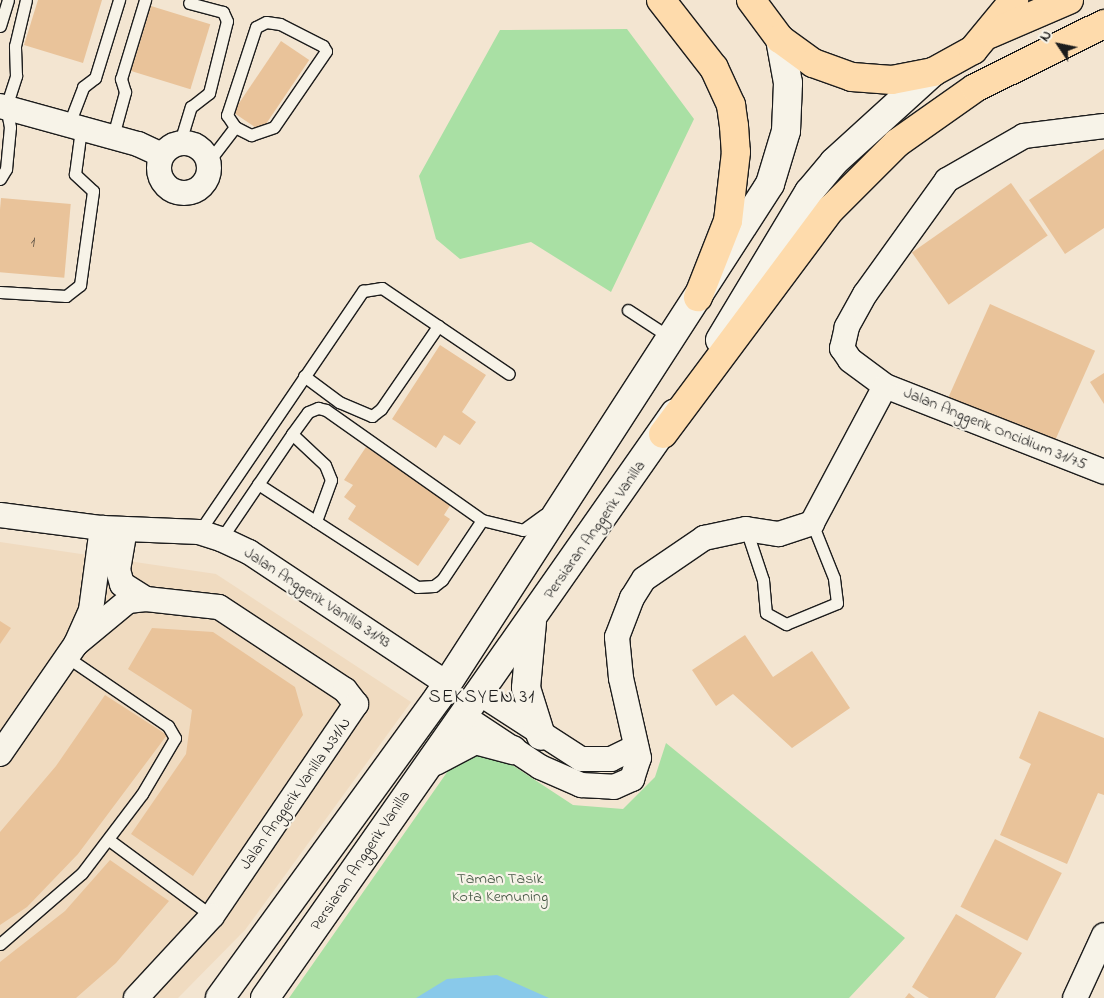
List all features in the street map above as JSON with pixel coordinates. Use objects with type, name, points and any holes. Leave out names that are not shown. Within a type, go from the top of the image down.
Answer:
[{"type":"main road","points":[[661,0],[714,68],[731,105],[734,126],[736,152],[728,221],[698,297]]},
{"type":"main road","points":[[751,0],[780,39],[813,63],[852,77],[892,80],[933,72],[990,34],[1069,0]]},
{"type":"main road","points":[[990,34],[1014,0]]},
{"type":"main road","points":[[663,434],[831,209],[897,143],[975,88],[1104,24]]},
{"type":"main road","name":"Persiaran Anggerik Vanilla","points":[[220,998],[448,684],[672,339],[770,184],[781,156],[788,83],[780,39]]},
{"type":"main road","name":"Persiaran Anggerik Vanilla","points":[[265,998],[425,768],[663,434],[809,192],[834,162],[933,72]]},
{"type":"main road","points":[[532,620],[526,688],[541,736]]},
{"type":"main road","points":[[448,684],[467,690],[484,687]]},
{"type":"main road","points":[[425,768],[475,740],[513,750]]},
{"type":"street","points":[[3,107],[171,149],[201,148],[209,161],[206,181],[190,193],[180,193],[163,184],[158,164],[171,149]]},
{"type":"street","name":"Jalan Anggerik Oncidium 31/75","points":[[1104,126],[1024,136],[941,185],[865,294],[843,336],[843,354],[883,391],[1104,472]]},
{"type":"street","points":[[463,716],[540,767],[597,788],[632,779],[640,768],[618,662],[622,618],[644,579],[670,558],[704,538],[746,529],[779,534],[812,522],[883,391]]},
{"type":"street","name":"Jalan Anggerik Vanilla 31/93","points":[[0,515],[113,528],[199,532],[221,539],[249,552],[448,684]]},
{"type":"street","points":[[113,528],[118,570],[122,584],[146,598]]},
{"type":"street","points":[[72,651],[91,610],[113,528]]},
{"type":"street","points":[[4,739],[72,651],[113,610],[128,601],[146,598]]},
{"type":"street","name":"Jalan Anggerik Vanilla N31/N","points":[[136,998],[212,916],[356,704],[345,690],[219,607],[146,598]]},
{"type":"street","points":[[484,687],[559,749],[593,761],[625,755],[636,748]]},
{"type":"street","points":[[1075,998],[1104,935]]},
{"type":"lane","points":[[0,26],[8,0]]},
{"type":"lane","points":[[0,179],[6,170],[10,135],[3,107],[16,76],[15,46],[26,0]]},
{"type":"lane","points":[[0,292],[66,296],[80,286],[93,191],[75,174],[75,126],[83,88],[95,78],[119,0]]},
{"type":"lane","points":[[113,136],[126,92],[121,79],[145,0]]},
{"type":"lane","points":[[171,149],[191,107],[209,93],[227,20],[219,10],[189,3]]},
{"type":"lane","points":[[266,22],[280,24],[324,46],[326,51],[274,127],[251,135],[235,127],[227,114],[256,27],[266,22]]},
{"type":"lane","points":[[209,161],[235,127]]},
{"type":"lane","points":[[199,532],[364,291],[382,288],[509,374]]},
{"type":"lane","points":[[628,310],[672,339]]},
{"type":"lane","points":[[304,376],[339,402],[372,416],[438,326]]},
{"type":"lane","points":[[221,539],[308,412],[326,410],[482,520],[506,529],[523,530],[536,524],[594,460]]},
{"type":"lane","points":[[292,434],[325,466],[331,480],[316,520]]},
{"type":"lane","points":[[258,484],[417,587],[434,586],[442,580],[482,520]]},
{"type":"lane","points":[[746,529],[762,580],[766,613],[786,624],[837,603],[834,578],[812,522]]},
{"type":"lane","points":[[0,944],[82,873],[109,840],[175,738],[168,726],[72,651]]},
{"type":"lane","points":[[109,840],[212,916]]},
{"type":"shaded area","points":[[0,542],[216,574],[411,702],[245,930],[178,998],[0,998]]},
{"type":"green space","points":[[627,29],[694,119],[611,292],[531,242],[460,259],[436,239],[419,176],[500,30]]},
{"type":"green space","name":"Taman Tasik Kota Kemuning","points":[[471,738],[573,805],[623,809],[655,777],[666,743],[905,938],[849,998],[289,998]]},
{"type":"water","points":[[497,975],[549,998],[416,998],[447,979]]},
{"type":"building","points":[[38,0],[102,0],[83,63],[24,45]]},
{"type":"building","points":[[151,6],[210,24],[190,89],[131,71]]},
{"type":"building","points":[[281,41],[309,60],[261,131],[233,112]]},
{"type":"building","points":[[1104,149],[1104,228],[1065,254],[1029,200]]},
{"type":"building","points":[[1011,183],[1048,235],[949,305],[912,252]]},
{"type":"building","points":[[1,198],[71,204],[64,278],[0,272]]},
{"type":"building","points":[[990,304],[1095,351],[1053,445],[948,398]]},
{"type":"building","points":[[440,345],[486,375],[462,412],[476,422],[460,445],[444,435],[436,448],[392,419]]},
{"type":"building","points":[[1104,373],[1104,404],[1090,382]]},
{"type":"building","points":[[366,447],[451,504],[444,515],[450,519],[418,566],[348,519],[356,506],[344,497],[353,485],[344,480]]},
{"type":"building","points":[[0,621],[11,628],[0,644]]},
{"type":"building","points":[[152,628],[213,632],[295,687],[303,715],[193,876],[131,834],[186,754],[192,710],[128,669]]},
{"type":"building","points":[[745,635],[773,677],[812,651],[850,708],[792,748],[733,694],[716,706],[692,670]]},
{"type":"building","points":[[105,695],[167,735],[78,854],[27,907],[0,925],[0,832],[56,766]]},
{"type":"building","points":[[1039,711],[1104,738],[1104,795],[1098,793],[1067,864],[1000,835],[1031,764],[1019,758]]},
{"type":"building","points":[[995,839],[1062,873],[1027,941],[960,907]]},
{"type":"building","points":[[110,860],[169,901],[116,963],[76,998],[0,998],[0,962],[65,911]]},
{"type":"building","points":[[956,914],[1022,953],[995,998],[929,998],[912,987]]},
{"type":"building","points":[[909,993],[915,998],[905,998]]},
{"type":"district","name":"SEKSYEN 31","points":[[482,698]]}]
